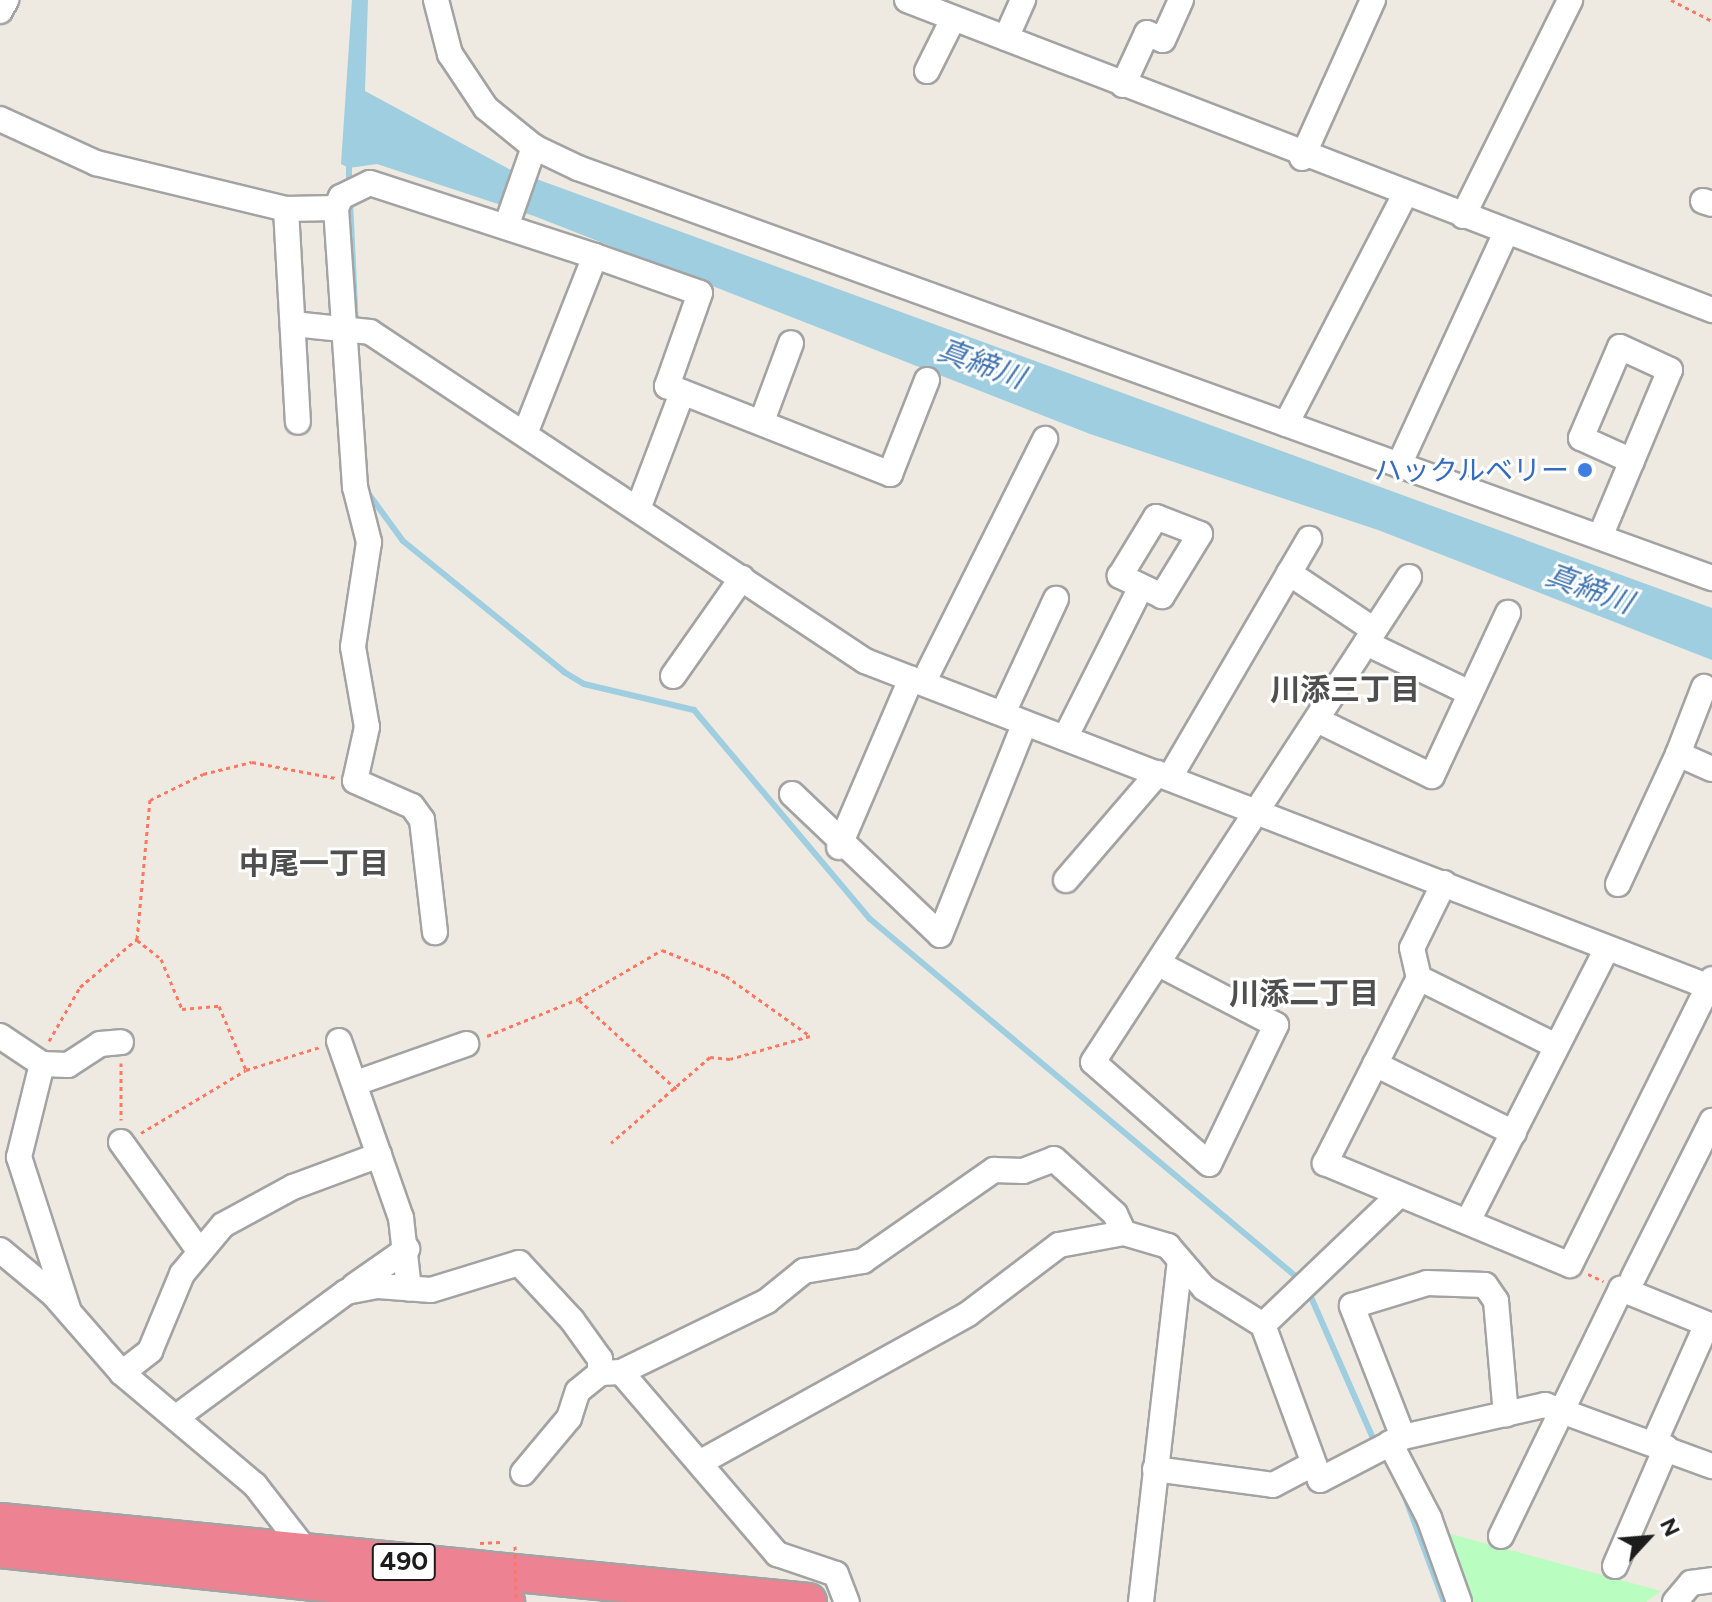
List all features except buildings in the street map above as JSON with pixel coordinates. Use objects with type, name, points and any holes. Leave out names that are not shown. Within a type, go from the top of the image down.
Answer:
[{"type":"highway","name":"490","points":[[0,1522],[808,1602]]},
{"type":"highway","name":"490","points":[[0,1549],[349,1592],[506,1602]]},
{"type":"street","points":[[0,11],[6,0]]},
{"type":"street","points":[[436,0],[468,85],[531,157],[1712,578]]},
{"type":"street","points":[[907,0],[1302,158],[1712,310]]},
{"type":"street","points":[[1006,38],[1023,0]]},
{"type":"street","points":[[1123,85],[1147,33],[1163,40],[1181,0]]},
{"type":"street","points":[[1302,158],[1373,0]]},
{"type":"street","points":[[1463,216],[1570,0]]},
{"type":"street","points":[[927,71],[953,19]]},
{"type":"street","points":[[0,119],[96,163],[286,209],[389,187],[507,221],[700,293],[667,386],[890,474],[927,380]]},
{"type":"street","points":[[507,221],[531,157]]},
{"type":"street","points":[[1286,424],[1405,194]]},
{"type":"street","points":[[345,197],[347,326],[355,487],[369,542],[353,647],[367,727],[355,781],[412,806],[422,820],[435,932]]},
{"type":"street","points":[[286,209],[298,422]]},
{"type":"street","points":[[1399,465],[1506,232]]},
{"type":"street","points":[[526,431],[595,256]]},
{"type":"street","points":[[293,324],[347,326],[370,332],[526,431],[865,661],[1259,811],[1444,883],[1607,948],[1711,984],[1570,1265],[1325,1163],[1419,978],[1412,948],[1444,883]]},
{"type":"street","points":[[762,421],[791,343]]},
{"type":"street","points":[[1600,537],[1632,461],[1670,370],[1620,347],[1581,438],[1632,461]]},
{"type":"street","points":[[638,509],[682,393]]},
{"type":"street","points":[[839,847],[917,681],[1045,439]]},
{"type":"street","points":[[1066,880],[1164,775],[1309,539]]},
{"type":"street","points":[[1289,573],[1370,636],[1468,692]]},
{"type":"street","points":[[1159,964],[1276,1025],[1209,1164],[1093,1062],[1409,577]]},
{"type":"street","points":[[673,676],[742,578]]},
{"type":"street","points":[[1065,738],[1141,587]]},
{"type":"street","points":[[1003,713],[1056,599]]},
{"type":"street","points":[[1317,720],[1432,776],[1468,692],[1508,613]]},
{"type":"street","points":[[1618,884],[1678,754],[1704,687]]},
{"type":"street","points":[[792,794],[839,847],[940,935],[1025,723]]},
{"type":"street","points":[[1678,754],[1712,769]]},
{"type":"street","points":[[1468,1221],[1607,948]]},
{"type":"street","points":[[1419,978],[1556,1046]]},
{"type":"street","points":[[0,1036],[42,1064],[68,1065],[100,1044],[121,1042]]},
{"type":"street","points":[[339,1041],[356,1083],[407,1249],[409,1289]]},
{"type":"street","points":[[356,1083],[466,1044]]},
{"type":"street","points":[[42,1064],[19,1157],[70,1315]]},
{"type":"street","points":[[1375,1064],[1514,1133]]},
{"type":"street","points":[[1501,1536],[1562,1409],[1712,1121]]},
{"type":"street","points":[[121,1142],[198,1249]]},
{"type":"street","points":[[122,1373],[150,1351],[198,1249],[259,1204],[379,1155]]},
{"type":"street","points":[[523,1473],[569,1418],[578,1391],[767,1301],[804,1271],[863,1261],[994,1170],[1023,1171],[1054,1159],[1115,1214],[1124,1233]]},
{"type":"street","points":[[1263,1325],[1399,1195]]},
{"type":"street","points":[[701,1462],[968,1314],[1059,1245],[1124,1233],[1145,1234],[1180,1261],[1204,1288],[1263,1325],[1311,1465],[1320,1480],[1396,1440],[1506,1415],[1562,1409],[1712,1466]]},
{"type":"street","points":[[178,1416],[407,1249]]},
{"type":"street","points":[[0,1250],[70,1315],[122,1373],[178,1416],[255,1485],[306,1552],[349,1592]]},
{"type":"street","points":[[1141,1602],[1180,1261]]},
{"type":"street","points":[[346,1292],[431,1290],[519,1263],[572,1320],[611,1373],[701,1462],[777,1554],[836,1574],[847,1602]]},
{"type":"street","points":[[1459,1602],[1429,1518],[1396,1440],[1352,1306],[1427,1283],[1485,1285],[1496,1301],[1506,1415]]},
{"type":"street","points":[[1615,1566],[1710,1325],[1627,1284]]},
{"type":"street","points":[[1155,1469],[1273,1485],[1311,1465]]},
{"type":"street","points":[[1675,1602],[1691,1583],[1712,1580]]},
{"type":"path","points":[[1671,0],[1712,21]]},
{"type":"path","points":[[42,1064],[53,1026],[80,987],[137,939],[150,800],[203,774],[252,762],[355,781]]},
{"type":"path","points":[[137,939],[161,959],[182,1009],[219,1006],[246,1070]]},
{"type":"path","points":[[466,1044],[578,999],[662,950],[679,951],[810,1036],[730,1059],[720,1052],[611,1143]]},
{"type":"path","points":[[578,999],[676,1089]]},
{"type":"path","points":[[121,1042],[121,1142],[246,1070],[339,1041]]},
{"type":"path","points":[[1570,1265],[1627,1284]]},
{"type":"path","points":[[515,1546],[516,1602]]},
{"type":"green space","points":[[1440,1531],[1661,1591],[1646,1602],[1465,1602]]},
{"type":"water","name":"真締川","points":[[352,0],[368,0],[365,91],[509,169],[1712,608],[1712,660],[1378,530],[1090,434],[534,216],[377,164],[349,168],[341,164]]},
{"type":"waterway","points":[[349,161],[349,186]]},
{"type":"waterway","points":[[350,201],[356,326]]},
{"type":"waterway","points":[[368,493],[403,541],[564,672],[584,684],[694,710],[870,919],[1300,1280]]},
{"type":"waterway","points":[[1307,1288],[1376,1445]]},
{"type":"waterway","points":[[1405,1497],[1444,1602]]},
{"type":"place","name":"ハックルベリー","points":[[1585,470]]},
{"type":"district","name":"川添三丁目","points":[[1345,690]]},
{"type":"district","name":"中尾一丁目","points":[[314,864]]},
{"type":"district","name":"川添二丁目","points":[[1304,994]]}]
